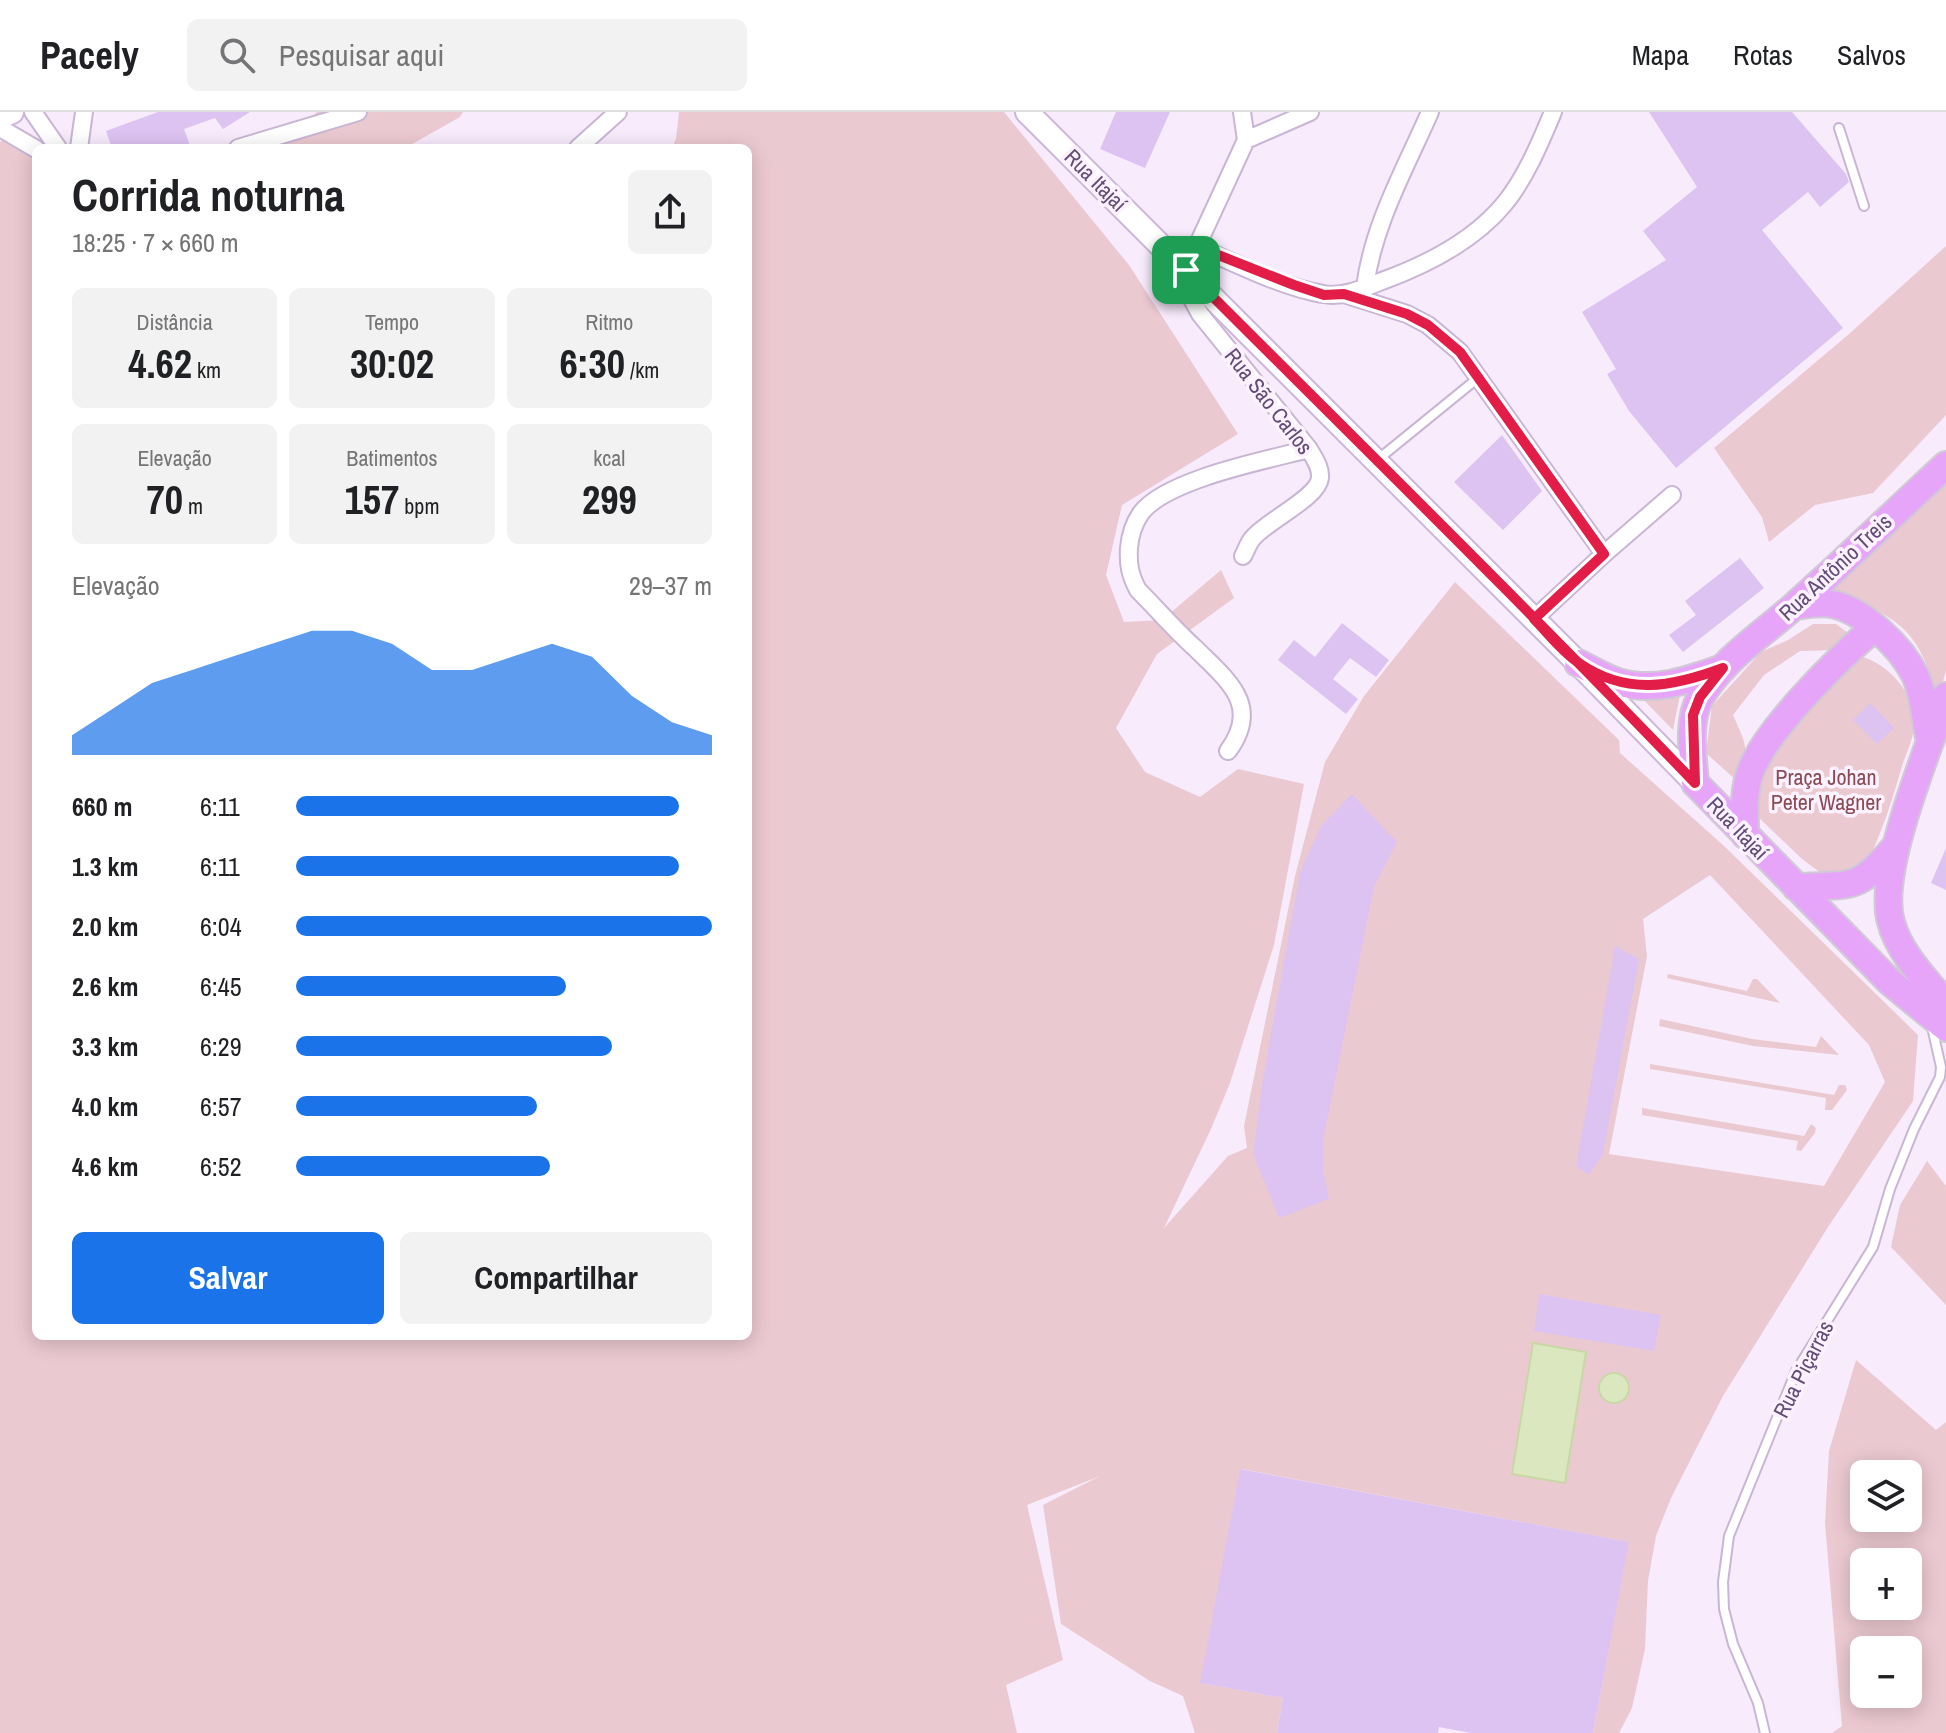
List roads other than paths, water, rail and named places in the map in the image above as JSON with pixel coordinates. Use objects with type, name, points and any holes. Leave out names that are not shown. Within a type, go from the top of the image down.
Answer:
[{"type":"main road","points":[[0,117],[12,112]]},
{"type":"main road","name":"Rua Itajaí","points":[[1027,112],[1578,663],[1890,982],[1940,1016]]},
{"type":"main road","name":"Rua Antônio Treis","points":[[1695,783],[1693,715],[1700,697],[1723,668],[1795,606],[1946,465]]},
{"type":"main road","points":[[1795,606],[1832,604],[1854,613],[1896,646],[1916,677],[1931,745]]},
{"type":"main road","points":[[1745,835],[1745,792],[1751,771],[1761,754],[1778,729],[1837,660],[1874,628]]},
{"type":"main road","name":"Rua Antônio Treis","points":[[1578,663],[1618,682],[1654,686],[1684,682],[1723,668]]},
{"type":"main road","points":[[1940,1016],[1890,922],[1889,891],[1895,847],[1946,696]]},
{"type":"main road","points":[[1796,887],[1857,883],[1871,875],[1895,847]]},
{"type":"street","points":[[33,112],[55,144]]},
{"type":"street","points":[[80,144],[84,112]]},
{"type":"street","points":[[251,144],[358,112]]},
{"type":"street","points":[[582,144],[618,112]]},
{"type":"street","points":[[1186,270],[1246,140],[1242,112]]},
{"type":"street","points":[[1246,140],[1310,112]]},
{"type":"street","points":[[1365,287],[1369,256],[1378,230],[1430,112]]},
{"type":"street","points":[[1198,247],[1324,295],[1344,294],[1409,271],[1446,252],[1485,223],[1504,204],[1522,178],[1553,112]]},
{"type":"street","points":[[0,128],[32,147]]},
{"type":"street","name":"Rua São Carlos","points":[[1186,270],[1187,290],[1200,314],[1309,449],[1319,466],[1320,479],[1315,490],[1263,528],[1250,541],[1243,556]]},
{"type":"street","points":[[1344,294],[1407,314],[1428,325],[1460,352],[1604,554]]},
{"type":"street","points":[[1228,751],[1238,737],[1244,715],[1237,691],[1138,590],[1130,576],[1130,544],[1134,525],[1142,511],[1189,483],[1309,449]]},
{"type":"street","points":[[1534,619],[1672,495]]},
{"type":"lane","points":[[1839,128],[1864,206]]},
{"type":"lane","points":[[1376,461],[1478,378]]},
{"type":"lane","name":"Rua Piçarras","points":[[1765,1733],[1758,1703],[1733,1644],[1724,1609],[1723,1582],[1729,1536],[1796,1371],[1873,1247],[1895,1177],[1940,1077],[1940,1016]]},
{"type":"park label","name":"Praça Johan Peter Wagner","points":[[1826,790]]}]
